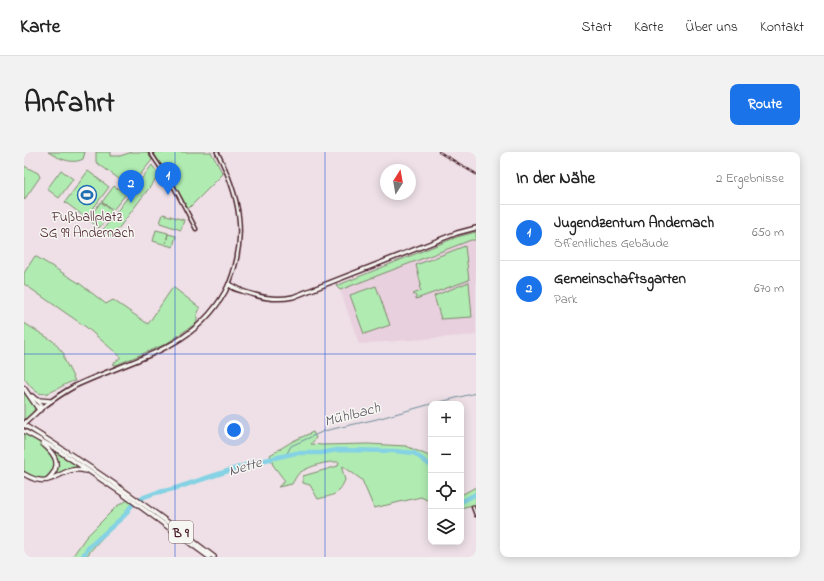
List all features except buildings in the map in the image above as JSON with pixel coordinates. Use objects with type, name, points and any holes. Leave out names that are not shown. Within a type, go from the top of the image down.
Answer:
[{"type":"main road","points":[[224,294],[230,290],[235,290],[269,299],[293,297],[457,233],[476,228]]},
{"type":"main road","points":[[229,284],[235,290]]},
{"type":"main road","points":[[229,284],[243,292]]},
{"type":"main road","points":[[24,425],[50,401],[75,386],[160,351],[185,336],[198,327],[207,318],[224,294],[229,284]]},
{"type":"main road","points":[[24,388],[40,410]]},
{"type":"main road","points":[[29,394],[37,400],[40,405],[40,410]]},
{"type":"main road","points":[[37,400],[50,401]]},
{"type":"main road","name":"B 9","points":[[24,425],[58,446],[214,557]]},
{"type":"main road","name":"B 9","points":[[24,431],[56,449],[93,474],[124,492]]},
{"type":"main road","points":[[38,439],[52,452],[56,460],[55,470],[46,480]]},
{"type":"main road","points":[[24,474],[35,480],[46,480],[56,478],[64,472],[73,469],[82,470],[93,474]]},
{"type":"main road","name":"B 9","points":[[147,508],[209,557]]},
{"type":"street","points":[[150,152],[173,186],[196,229]]},
{"type":"street","points":[[217,152],[234,189],[239,216],[240,230],[236,264],[229,284]]},
{"type":"street","points":[[473,507],[476,515]]},
{"type":"shaded area","points":[[471,240],[476,240],[476,335],[359,344],[340,290]]},
{"type":"green space","points":[[48,152],[85,152],[83,159],[79,161],[70,161]]},
{"type":"green space","points":[[96,152],[110,152],[110,156],[120,156],[132,152],[147,152],[152,160],[130,187],[96,162]]},
{"type":"green space","points":[[153,152],[211,152],[223,174],[188,209]]},
{"type":"green space","points":[[152,165],[159,175],[112,237],[102,231]]},
{"type":"green space","points":[[24,166],[38,173],[40,177],[24,200]]},
{"type":"green space","name":"Fußballplatz SG 99 Andernach","points":[[61,170],[73,179],[59,198],[47,189]]},
{"type":"green space","name":"Fußballplatz SG 99 Andernach","points":[[88,171],[109,187],[86,218],[65,202]]},
{"type":"green space","points":[[114,186],[126,194],[113,210],[102,202]]},
{"type":"green space","points":[[101,202],[112,211],[99,228],[88,219]]},
{"type":"green space","points":[[163,214],[184,220],[181,230],[160,223]]},
{"type":"green space","points":[[156,230],[168,233],[166,243],[168,234],[176,236],[173,247],[153,241]]},
{"type":"green space","points":[[476,232],[476,240],[471,240],[340,290],[336,286],[457,237]]},
{"type":"green space","points":[[465,246],[469,280],[416,299],[416,296],[413,294],[421,291],[419,286],[421,285],[416,265]]},
{"type":"green space","points":[[35,256],[79,283],[106,304],[113,300],[148,324],[173,287],[200,308],[197,315],[197,321],[195,324],[166,344],[116,365],[113,364],[121,357],[86,327],[24,284],[24,273]]},
{"type":"green space","points":[[469,282],[472,317],[441,319],[434,296]]},
{"type":"green space","points":[[376,286],[390,325],[364,334],[350,295]]},
{"type":"green space","points":[[24,323],[53,341],[64,354],[64,359],[75,381],[51,392],[41,394],[30,386],[24,378]]},
{"type":"green space","points":[[24,392],[35,408],[33,412],[24,420]]},
{"type":"green space","points":[[313,432],[316,438],[311,444],[406,446],[428,456],[428,500],[421,497],[374,508],[362,480],[343,466],[342,469],[345,480],[340,489],[334,494],[318,499],[310,485],[303,483],[303,476],[338,466],[339,462],[318,464],[308,468],[299,473],[292,484],[278,487],[285,481],[273,465],[270,455],[293,441]]},
{"type":"green space","points":[[24,433],[43,445],[54,458],[54,470],[46,478],[42,479],[32,477],[24,472]]},
{"type":"green space","points":[[52,450],[80,468],[70,469],[52,477],[56,470]]},
{"type":"green space","points":[[476,487],[476,504],[464,507],[464,493]]},
{"type":"green space","points":[[128,500],[134,505],[97,543],[86,557],[72,557],[86,537],[117,506]]},
{"type":"waterway","name":"Mühlbach","points":[[444,401],[476,393]]},
{"type":"waterway","name":"Mühlbach","points":[[286,455],[291,446],[324,431],[377,419],[428,405]]},
{"type":"waterway","name":"Nette","points":[[82,557],[89,547],[125,515],[131,506],[144,497],[252,463],[296,453],[321,453],[337,450],[394,451],[414,453],[428,464]]},
{"type":"waterway","name":"Nette","points":[[464,500],[476,494]]},
{"type":"railway","points":[[439,152],[476,174]]},
{"type":"place","name":"Fußballplatz SG 99 Andernach","points":[[87,195]]},
{"type":"place","name":"Jugendzentum Andernach","points":[[168,195]]},
{"type":"place","name":"Gemeinschaftsgarten","points":[[131,203]]}]
